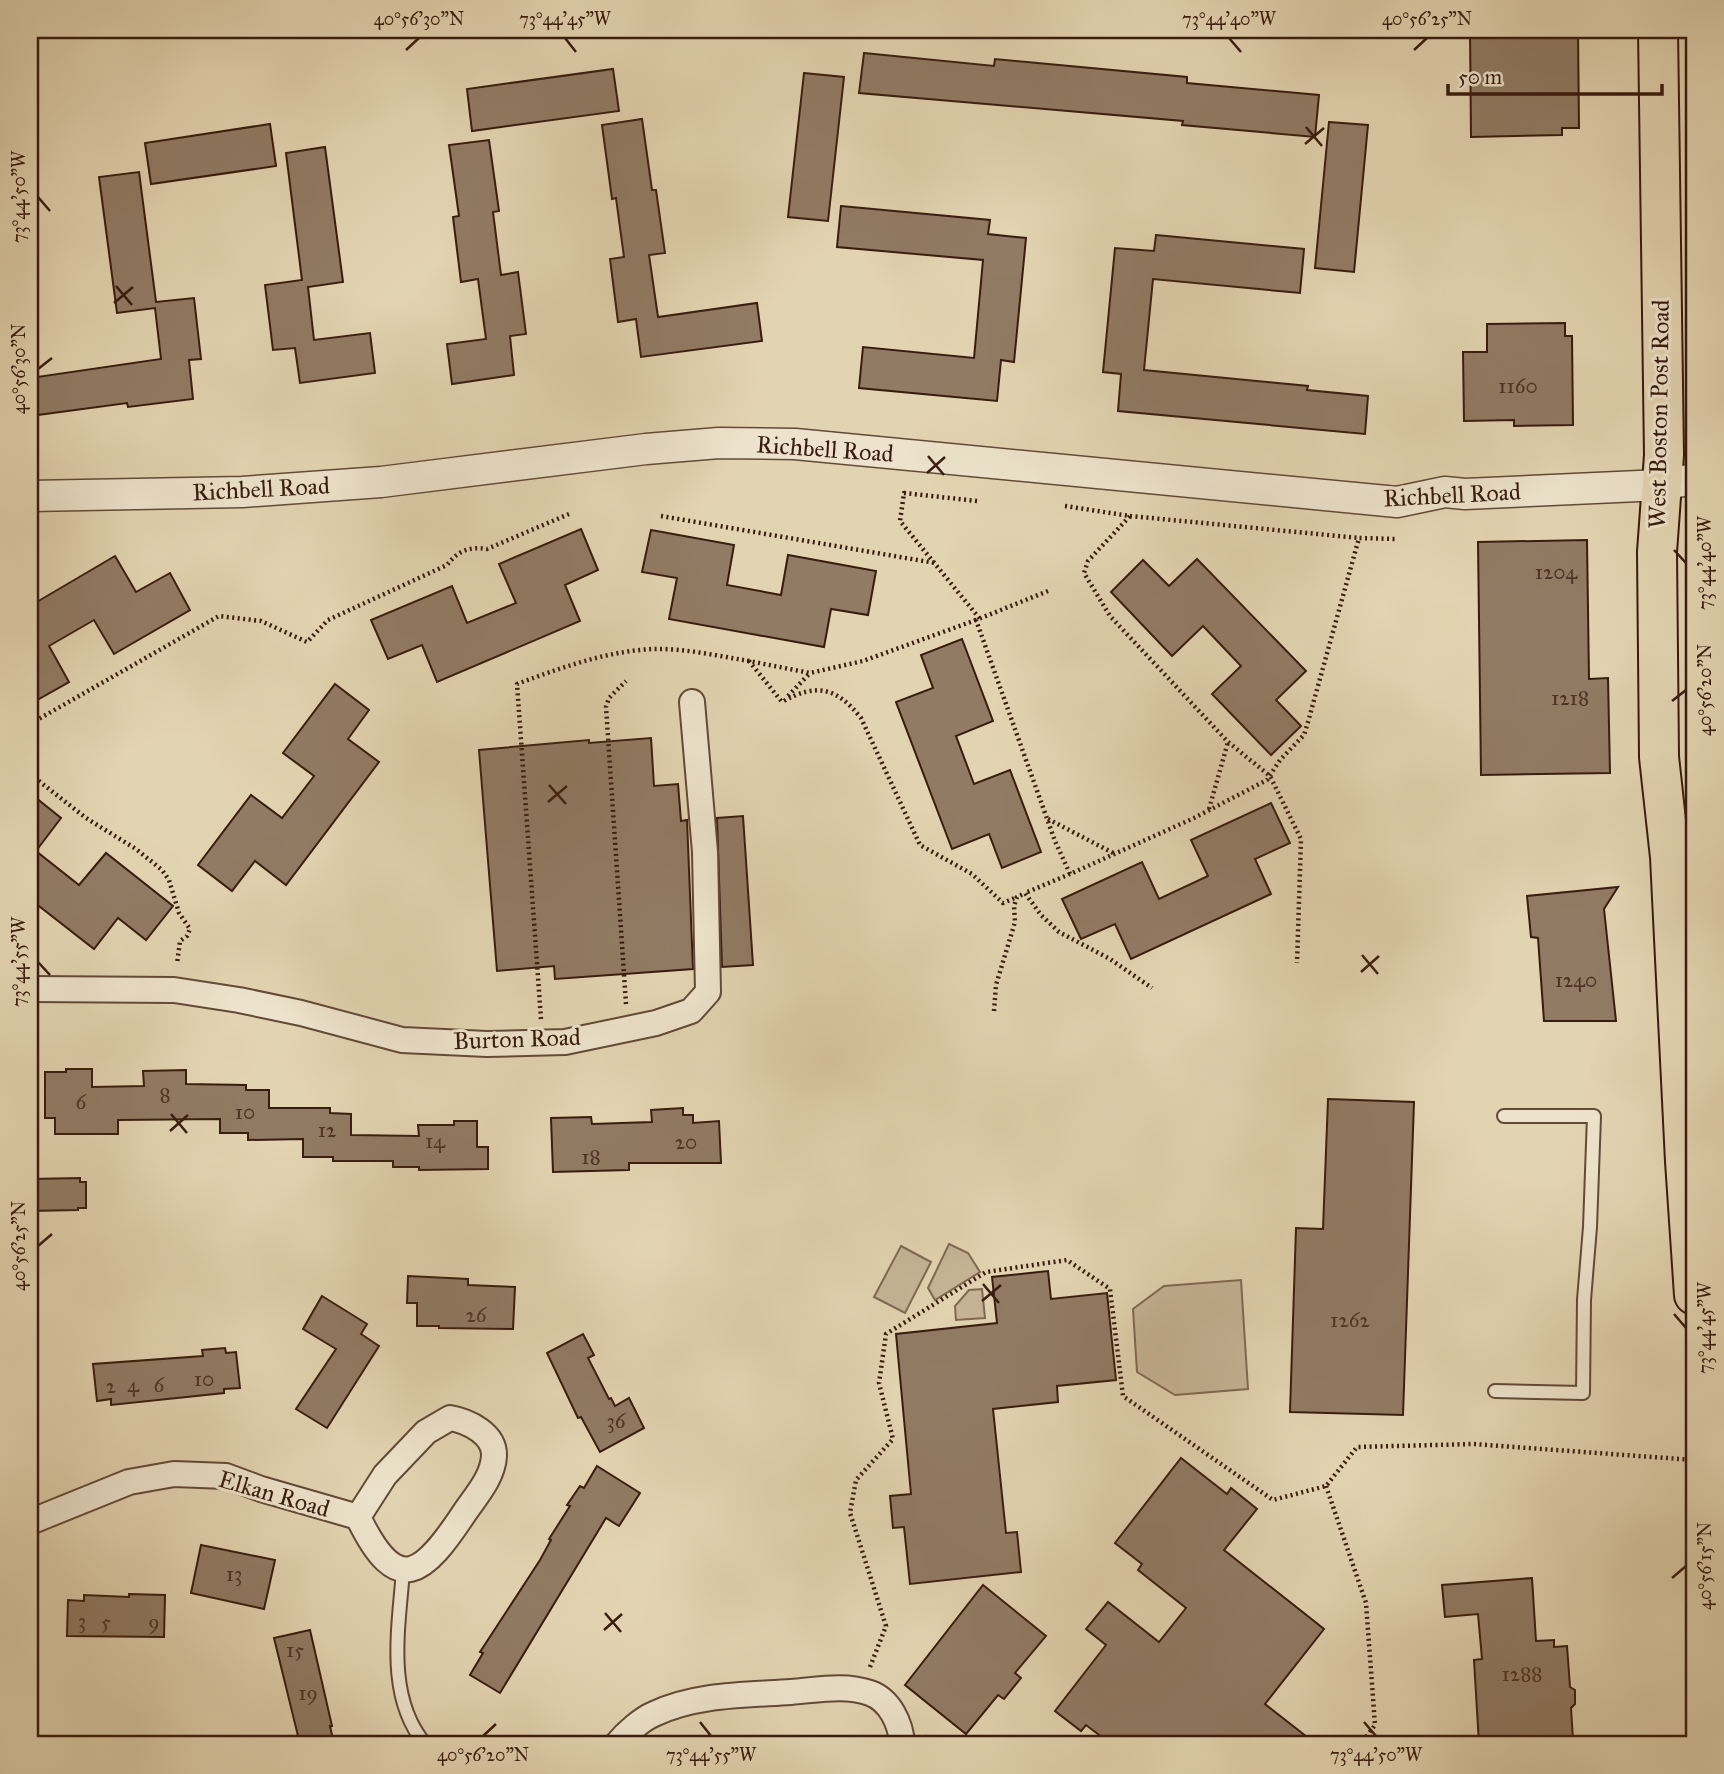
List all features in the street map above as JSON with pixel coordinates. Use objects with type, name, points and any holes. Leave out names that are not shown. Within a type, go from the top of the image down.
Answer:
[{"type":"main road","name":"West Boston Post Road","points":[[1658,30],[1664,455],[1678,482],[1657,552],[1659,757],[1668,839],[1690,1160],[1694,1296]]},
{"type":"street","name":"Richbell Road","points":[[30,496],[242,492],[382,482],[646,449],[719,443],[795,444],[1397,502],[1445,492],[1465,494],[1678,482]]},
{"type":"street","name":"Burton Road","points":[[30,989],[174,990],[301,1013],[401,1040],[487,1044],[565,1042],[691,1012],[708,992],[705,852],[692,702]]},
{"type":"street","name":"Elkan Road","points":[[30,1522],[130,1482],[174,1474],[226,1476],[358,1517],[368,1538],[387,1562],[403,1570],[413,1570],[431,1559],[490,1475],[495,1454],[488,1437],[468,1421],[450,1418],[426,1432],[385,1475],[358,1517]]},
{"type":"street","points":[[617,1744],[652,1714],[682,1704],[732,1696],[849,1688],[873,1693],[893,1711],[902,1740]]},
{"type":"lane","points":[[1495,1391],[1583,1393],[1584,1300],[1594,1116],[1504,1116]]},
{"type":"lane","points":[[403,1570],[397,1654],[401,1691],[416,1733],[425,1744]]},
{"type":"path","points":[[977,501],[904,493],[900,521],[978,619],[1047,818],[1070,874]]},
{"type":"path","points":[[1065,506],[1130,516],[1359,538],[1397,539]]},
{"type":"path","points":[[30,724],[219,616],[261,621],[307,642],[328,620],[447,565],[456,554],[474,547],[487,549],[569,514]]},
{"type":"path","points":[[661,516],[935,564]]},
{"type":"path","points":[[1130,516],[1088,561],[1084,573],[1110,616],[1227,742],[1270,776],[1301,839],[1297,963]]},
{"type":"path","points":[[782,702],[808,690],[837,694],[848,702],[861,718],[920,845],[972,874],[1003,903],[1115,854],[1267,780],[1280,760],[1304,735],[1359,538]]},
{"type":"path","points":[[542,1043],[517,684],[559,668],[619,653],[654,649],[749,661],[810,673],[863,661],[1048,592]]},
{"type":"path","points":[[749,661],[782,702]]},
{"type":"path","points":[[782,702],[810,673]]},
{"type":"path","points":[[626,681],[609,698],[606,707],[628,1029]]},
{"type":"path","points":[[1209,810],[1227,742]]},
{"type":"path","points":[[30,774],[86,818],[136,849],[162,870],[169,880],[179,913],[190,929],[187,936],[180,941],[174,990]]},
{"type":"path","points":[[1047,818],[1115,854]]},
{"type":"path","points":[[1026,893],[1041,915],[1059,932],[1110,959],[1152,988]]},
{"type":"path","points":[[994,1011],[996,985],[1015,922],[1014,906],[1017,897]]},
{"type":"path","points":[[861,1691],[886,1626],[850,1513],[856,1480],[893,1438],[879,1383],[886,1334],[986,1272],[1067,1259],[1110,1289],[1123,1396],[1273,1500],[1326,1486],[1357,1447],[1474,1444],[1694,1460]]},
{"type":"path","points":[[1326,1486],[1366,1604],[1375,1725],[1362,1744]]},
{"type":"path","points":[[902,1740],[1015,1744]]},
{"type":"shaded area","points":[[949,1244],[968,1253],[980,1272],[935,1300],[928,1288]]},
{"type":"shaded area","points":[[901,1246],[931,1262],[905,1313],[874,1297]]},
{"type":"shaded area","points":[[1241,1280],[1248,1389],[1175,1395],[1137,1372],[1133,1309],[1164,1286]]},
{"type":"shaded area","points":[[982,1289],[985,1318],[956,1320],[955,1306],[969,1290]]},
{"type":"building","points":[[1470,30],[1578,30],[1579,128],[1562,128],[1562,135],[1471,137]]},
{"type":"building","points":[[864,53],[994,66],[995,59],[1187,77],[1187,83],[1319,95],[1315,137],[1182,125],[1183,121],[859,93]]},
{"type":"building","points":[[613,69],[619,111],[472,131],[467,89]]},
{"type":"building","points":[[804,73],[844,77],[828,221],[788,217]]},
{"type":"building","points":[[642,119],[652,190],[656,190],[665,253],[649,255],[658,317],[757,303],[762,341],[641,357],[636,319],[618,322],[610,259],[624,257],[616,198],[612,199],[602,125]]},
{"type":"building","points":[[1329,122],[1368,125],[1354,272],[1315,268]]},
{"type":"building","points":[[270,124],[276,166],[151,184],[145,143]]},
{"type":"building","points":[[489,140],[499,211],[493,212],[501,275],[518,272],[526,334],[510,336],[514,375],[452,384],[447,344],[486,339],[478,279],[461,282],[453,217],[459,216],[449,145]]},
{"type":"building","points":[[325,147],[343,282],[308,287],[314,340],[370,333],[375,373],[300,383],[295,348],[273,350],[265,285],[302,280],[286,153]]},
{"type":"building","points":[[139,172],[156,302],[194,298],[201,359],[189,360],[193,399],[128,407],[127,403],[30,416],[30,378],[161,359],[155,308],[117,313],[99,177]]},
{"type":"building","points":[[841,206],[990,220],[988,234],[1026,238],[1014,362],[1001,360],[997,401],[859,388],[863,347],[974,358],[983,260],[837,247]]},
{"type":"building","points":[[1156,235],[1304,249],[1300,293],[1153,279],[1144,370],[1308,386],[1307,390],[1368,396],[1365,434],[1118,411],[1121,374],[1103,372],[1115,248],[1154,251]]},
{"type":"building","points":[[1565,323],[1565,336],[1572,336],[1573,425],[1514,426],[1514,420],[1464,421],[1463,352],[1487,352],[1487,324]]},
{"type":"building","points":[[581,529],[598,570],[565,585],[580,621],[437,682],[422,645],[388,659],[371,620],[452,586],[467,623],[516,603],[499,564]]},
{"type":"building","points":[[651,530],[734,545],[727,585],[781,595],[788,555],[876,571],[868,615],[831,609],[824,647],[669,619],[677,578],[642,572]]},
{"type":"building","points":[[1587,540],[1589,679],[1608,678],[1610,773],[1481,775],[1478,542]]},
{"type":"building","points":[[115,556],[136,592],[170,573],[190,610],[114,654],[94,620],[49,646],[69,682],[30,704],[30,606]]},
{"type":"building","points":[[1197,559],[1306,671],[1276,700],[1301,726],[1271,755],[1212,694],[1241,666],[1203,626],[1172,656],[1111,592],[1143,560],[1169,586]]},
{"type":"building","points":[[962,639],[993,721],[956,736],[974,784],[1010,770],[1041,852],[1002,868],[989,834],[952,849],[896,702],[933,688],[921,655]]},
{"type":"building","points":[[335,684],[369,710],[348,739],[379,762],[286,885],[255,861],[232,891],[198,865],[251,795],[282,818],[314,776],[283,753]]},
{"type":"building","points":[[651,738],[654,786],[678,784],[681,821],[687,820],[693,969],[555,979],[554,966],[497,971],[479,750],[589,740],[589,743]]},
{"type":"building","points":[[30,793],[61,818],[36,851],[79,885],[106,853],[173,906],[146,940],[118,918],[94,949],[30,899]]},
{"type":"building","points":[[1271,803],[1290,843],[1255,859],[1271,894],[1131,959],[1115,924],[1081,939],[1062,899],[1142,862],[1159,899],[1208,876],[1191,840]]},
{"type":"building","points":[[743,816],[753,965],[722,967],[717,818]]},
{"type":"building","points":[[1618,887],[1604,909],[1616,1021],[1544,1021],[1538,938],[1531,937],[1527,896]]},
{"type":"building","points":[[66,1069],[92,1069],[92,1087],[144,1086],[143,1071],[186,1070],[186,1084],[246,1085],[246,1090],[269,1090],[269,1108],[330,1108],[330,1113],[351,1114],[351,1135],[419,1136],[418,1125],[454,1125],[454,1121],[477,1121],[477,1147],[488,1147],[488,1169],[419,1170],[419,1167],[393,1167],[393,1161],[333,1161],[333,1157],[303,1157],[303,1139],[248,1140],[248,1133],[220,1133],[220,1119],[118,1120],[118,1134],[55,1134],[55,1118],[45,1118],[45,1072],[66,1072]]},
{"type":"building","points":[[1328,1099],[1414,1102],[1403,1415],[1290,1412],[1296,1228],[1323,1229]]},
{"type":"building","points":[[683,1108],[683,1115],[693,1115],[693,1123],[719,1121],[721,1163],[629,1163],[629,1170],[553,1172],[551,1118],[591,1117],[592,1124],[652,1122],[651,1110]]},
{"type":"building","points":[[80,1178],[80,1182],[86,1182],[86,1208],[30,1211],[30,1179]]},
{"type":"building","points":[[1048,1271],[1051,1299],[1107,1293],[1116,1380],[1057,1386],[1058,1402],[993,1409],[1006,1533],[1017,1532],[1021,1572],[910,1584],[904,1527],[893,1528],[890,1496],[911,1494],[896,1334],[997,1323],[992,1277]]},
{"type":"building","points":[[408,1276],[468,1279],[468,1285],[515,1287],[513,1329],[417,1326],[417,1303],[407,1303]]},
{"type":"building","points":[[322,1296],[367,1324],[361,1334],[379,1346],[327,1428],[296,1409],[336,1349],[303,1329]]},
{"type":"building","points":[[583,1334],[594,1355],[588,1358],[609,1399],[611,1398],[615,1406],[629,1398],[644,1428],[600,1452],[581,1417],[578,1418],[547,1353]]},
{"type":"building","points":[[225,1348],[226,1353],[236,1352],[240,1388],[224,1389],[224,1393],[111,1405],[111,1399],[97,1401],[93,1364],[203,1356],[202,1350]]},
{"type":"building","points":[[1181,1458],[1227,1494],[1231,1488],[1257,1509],[1224,1550],[1324,1629],[1265,1704],[1316,1744],[1111,1744],[1086,1725],[1081,1731],[1055,1711],[1106,1645],[1086,1629],[1108,1602],[1159,1642],[1186,1608],[1138,1570],[1142,1564],[1115,1543]]},
{"type":"building","points":[[597,1466],[640,1493],[619,1526],[606,1518],[500,1693],[470,1675],[483,1653],[480,1652],[540,1560],[551,1540],[549,1539],[570,1506],[567,1505],[580,1486],[584,1488]]},
{"type":"building","points":[[201,1545],[275,1560],[264,1609],[191,1593]]},
{"type":"building","points":[[1532,1578],[1536,1641],[1554,1640],[1554,1647],[1567,1646],[1570,1687],[1575,1690],[1575,1704],[1571,1708],[1573,1740],[1554,1741],[1554,1744],[1526,1744],[1525,1740],[1479,1744],[1474,1660],[1482,1659],[1478,1614],[1445,1617],[1442,1585]]},
{"type":"building","points":[[983,1585],[1046,1636],[1015,1673],[1021,1678],[1004,1699],[998,1695],[966,1734],[905,1685]]},
{"type":"building","points":[[129,1594],[165,1595],[164,1637],[67,1636],[68,1600],[84,1601],[84,1595],[129,1597]]},
{"type":"building","points":[[310,1630],[334,1744],[300,1744],[274,1638]]}]
